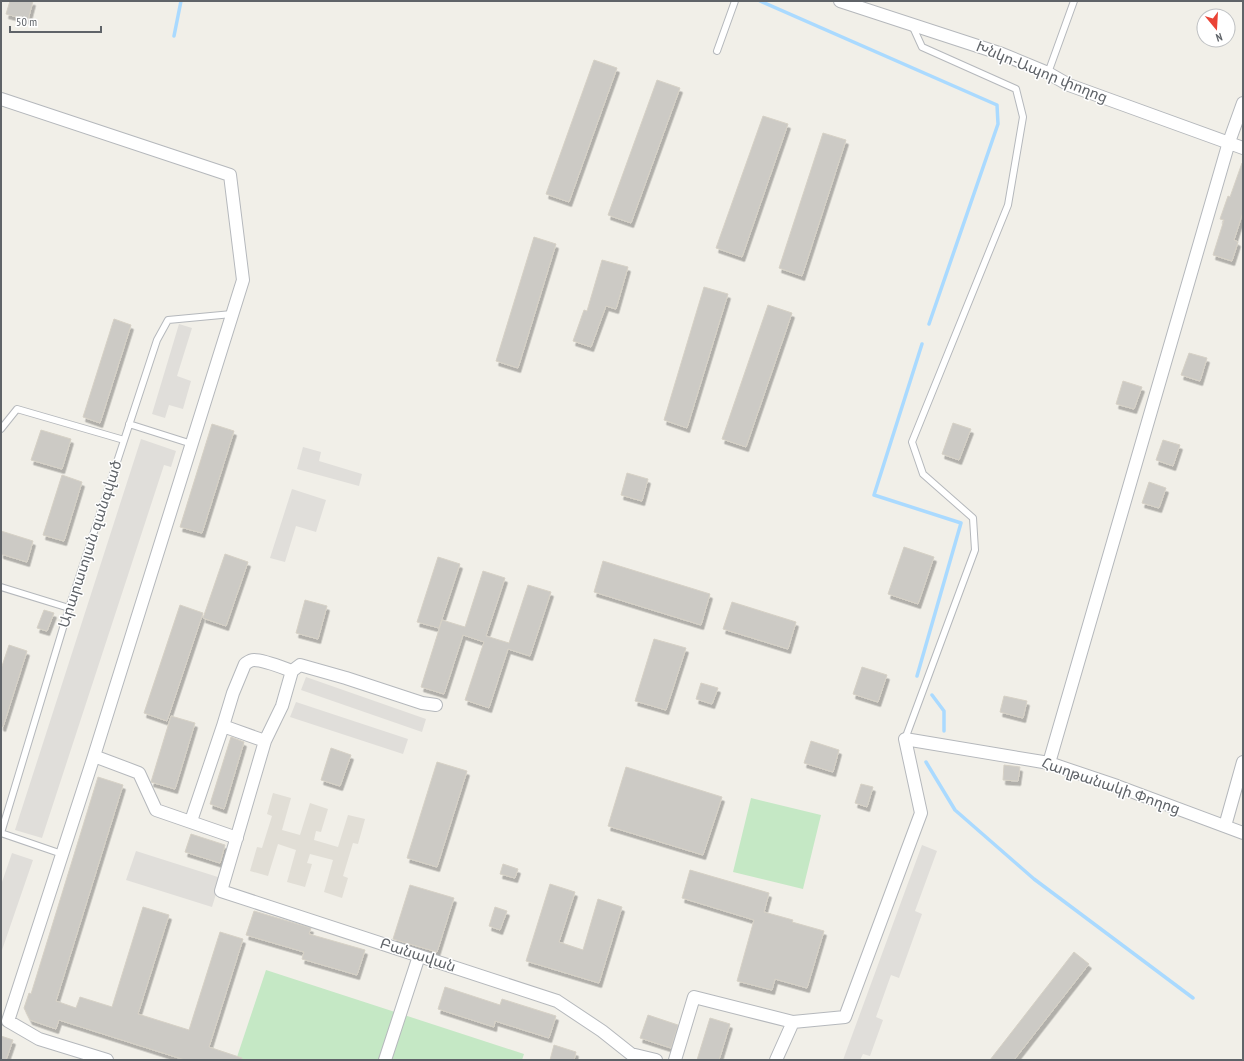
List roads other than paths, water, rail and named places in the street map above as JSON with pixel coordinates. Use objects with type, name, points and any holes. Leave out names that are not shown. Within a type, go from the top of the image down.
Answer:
[{"type":"street","name":"Խնկո-Ապոր փողոց","points":[[840,1],[1002,54],[1048,73],[1069,86],[1243,148]]},
{"type":"street","points":[[1,100],[230,175],[243,280],[94,756],[4,1022],[79,1056],[107,1060]]},
{"type":"street","points":[[1049,763],[1229,142],[1243,103]]},
{"type":"street","points":[[191,821],[233,693],[245,664],[254,660],[292,671]]},
{"type":"street","points":[[94,756],[139,773],[156,810],[236,838],[265,741],[282,706],[292,671],[300,665],[346,678],[422,704],[436,705]]},
{"type":"street","points":[[223,726],[265,741]]},
{"type":"street","name":"Հաղթանակի Փողոց","points":[[905,739],[1049,763],[1117,786],[1243,833]]},
{"type":"street","points":[[676,1060],[694,997],[793,1022],[845,1016],[921,813],[905,739]]},
{"type":"street","points":[[1225,826],[1243,762]]},
{"type":"street","name":"Բանավան","points":[[236,838],[221,891],[557,1001],[602,1031],[631,1054],[656,1060]]},
{"type":"street","points":[[385,1060],[419,956]]},
{"type":"street","points":[[776,1060],[793,1022]]},
{"type":"lane","points":[[717,51],[735,1]]},
{"type":"lane","points":[[1048,73],[1074,1]]},
{"type":"lane","points":[[905,739],[975,550],[972,518],[923,474],[912,442],[1008,205],[1023,117],[1016,89],[922,46],[912,25]]},
{"type":"lane","name":"Արարատյան զանգված","points":[[1,833],[69,608],[157,340],[168,320],[232,314]]},
{"type":"lane","points":[[1,429],[17,410],[124,440]]},
{"type":"lane","points":[[129,424],[192,444]]},
{"type":"lane","points":[[1,587],[69,608]]},
{"type":"lane","points":[[1,833],[62,854]]},
{"type":"waterway","points":[[174,36],[181,1]]},
{"type":"waterway","points":[[760,1],[997,105],[998,124],[929,324]]},
{"type":"waterway","points":[[917,676],[961,523],[874,495],[922,344]]},
{"type":"waterway","points":[[932,695],[944,711],[944,731]]},
{"type":"waterway","points":[[926,762],[955,810],[1034,879],[1193,998]]}]
